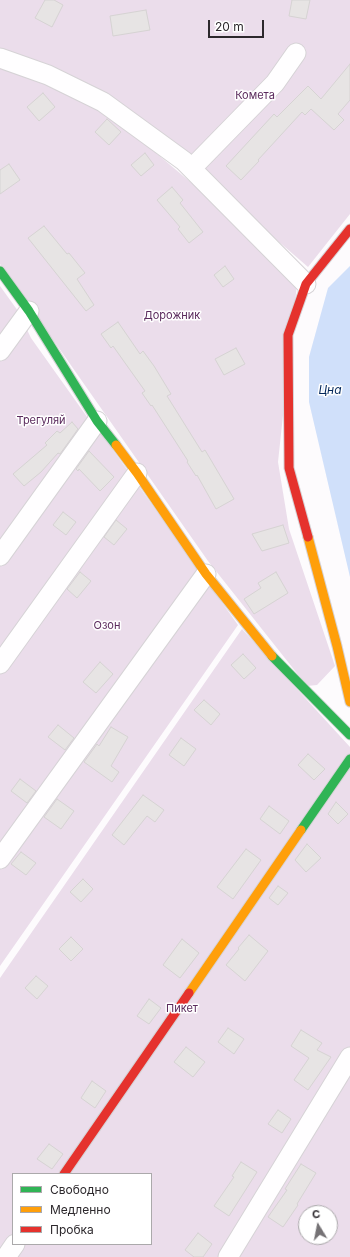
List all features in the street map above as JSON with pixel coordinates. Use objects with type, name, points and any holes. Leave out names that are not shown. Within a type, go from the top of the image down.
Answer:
[{"type":"street","points":[[192,168],[275,83],[296,53]]},
{"type":"street","points":[[0,58],[48,75],[104,102],[192,168],[306,284]]},
{"type":"street","points":[[350,229],[306,284],[288,335],[289,468],[337,646],[350,702]]},
{"type":"street","points":[[0,271],[29,311],[97,421],[137,473],[206,574],[266,649],[350,735]]},
{"type":"street","points":[[0,351],[29,311]]},
{"type":"street","points":[[0,556],[97,421]]},
{"type":"street","points":[[0,664],[137,473]]},
{"type":"street","points":[[0,859],[206,574]]},
{"type":"street","points":[[65,1173],[350,759]]},
{"type":"street","points":[[228,1257],[350,1057]]},
{"type":"street","points":[[6,1257],[14,1245]]},
{"type":"green space","name":"Комета","points":[[0,0],[350,0],[350,214],[308,267],[108,94],[0,50]]},
{"type":"green space","name":"Дорожник","points":[[0,60],[104,109],[201,191],[297,284],[278,462],[289,529],[335,666],[317,685],[307,686],[208,561],[0,264]]},
{"type":"green space","name":"Трегуляй","points":[[0,286],[18,311],[31,338],[90,421],[0,547]]},
{"type":"green space","name":"Озон","points":[[98,429],[238,625],[0,966],[0,559]]},
{"type":"green space","name":"Пикет","points":[[242,629],[350,747],[350,1257],[0,1257],[0,978]]},
{"type":"water","name":"Цна","points":[[350,266],[350,577],[309,402],[309,357],[328,288]]},
{"type":"building","points":[[45,0],[54,0],[63,5],[52,27],[35,18]]},
{"type":"building","points":[[292,0],[310,0],[306,19],[289,16]]},
{"type":"building","points":[[146,10],[150,30],[113,36],[110,16]]},
{"type":"building","points":[[350,64],[350,100],[338,114],[344,120],[334,130],[311,109],[305,115],[302,112],[241,180],[226,166],[274,114],[277,117],[308,86],[321,99]]},
{"type":"building","points":[[43,93],[55,107],[39,121],[27,107]]},
{"type":"building","points":[[107,119],[121,132],[109,145],[95,132]]},
{"type":"building","points":[[145,153],[154,165],[141,176],[131,165]]},
{"type":"building","points":[[9,164],[20,180],[0,194],[0,170]]},
{"type":"building","points":[[172,187],[183,200],[180,203],[203,232],[189,243],[178,229],[180,227],[157,200]]},
{"type":"building","points":[[44,226],[85,273],[77,279],[94,305],[86,311],[28,238]]},
{"type":"building","points":[[225,266],[234,279],[223,287],[214,275]]},
{"type":"building","points":[[118,322],[140,354],[143,351],[154,366],[171,394],[167,396],[202,452],[205,450],[234,499],[216,509],[197,475],[196,476],[152,405],[151,406],[142,393],[145,391],[113,346],[111,348],[101,334]]},
{"type":"building","points":[[236,348],[245,364],[224,375],[215,359]]},
{"type":"building","points":[[72,422],[78,429],[60,454],[58,453],[41,472],[24,486],[13,474],[47,445],[45,443],[57,431],[60,433]]},
{"type":"building","points":[[89,451],[114,477],[100,491],[79,469],[78,471],[76,469]]},
{"type":"building","points":[[63,512],[76,522],[66,535],[53,525]]},
{"type":"building","points":[[116,520],[127,529],[114,545],[104,537]]},
{"type":"building","points":[[283,525],[289,543],[262,551],[252,534]]},
{"type":"building","points":[[80,572],[91,581],[77,598],[67,589]]},
{"type":"building","points":[[276,572],[288,593],[254,614],[244,599],[261,588],[258,583]]},
{"type":"building","points":[[243,654],[256,668],[244,679],[231,665]]},
{"type":"building","points":[[100,662],[113,674],[96,693],[83,682]]},
{"type":"building","points":[[204,700],[220,714],[211,725],[194,710]]},
{"type":"building","points":[[58,725],[74,738],[65,750],[48,737]]},
{"type":"building","points":[[111,727],[128,737],[111,766],[119,772],[112,782],[84,762],[97,744],[99,746]]},
{"type":"building","points":[[181,738],[196,749],[184,766],[169,755]]},
{"type":"building","points":[[308,754],[325,769],[314,780],[298,765]]},
{"type":"building","points":[[20,779],[36,791],[27,803],[11,791]]},
{"type":"building","points":[[143,795],[164,810],[155,822],[147,816],[124,845],[112,835]]},
{"type":"building","points":[[57,799],[74,811],[61,829],[44,817]]},
{"type":"building","points":[[336,802],[348,814],[338,824],[328,814]]},
{"type":"building","points":[[269,806],[289,821],[280,834],[260,819]]},
{"type":"building","points":[[307,844],[321,858],[306,872],[295,860]]},
{"type":"building","points":[[246,849],[261,860],[233,899],[217,887]]},
{"type":"building","points":[[21,852],[36,863],[26,875],[11,864]]},
{"type":"building","points":[[83,879],[93,889],[81,902],[70,892]]},
{"type":"building","points":[[278,886],[288,893],[278,905],[269,898]]},
{"type":"building","points":[[249,935],[268,951],[245,981],[226,965]]},
{"type":"building","points":[[71,937],[83,949],[71,961],[59,949]]},
{"type":"building","points":[[182,939],[199,953],[180,978],[163,965]]},
{"type":"building","points":[[36,976],[48,986],[37,999],[25,988]]},
{"type":"building","points":[[149,999],[161,1008],[149,1024],[137,1016]]},
{"type":"building","points":[[228,1028],[244,1039],[234,1054],[218,1042]]},
{"type":"building","points":[[301,1030],[322,1043],[317,1050],[331,1057],[308,1090],[294,1080],[309,1058],[291,1046]]},
{"type":"building","points":[[186,1047],[205,1062],[193,1077],[174,1062]]},
{"type":"building","points":[[92,1081],[106,1091],[95,1108],[81,1098]]},
{"type":"building","points":[[278,1110],[291,1119],[282,1133],[268,1124]]},
{"type":"building","points":[[49,1144],[63,1154],[52,1169],[37,1159]]},
{"type":"building","points":[[241,1162],[257,1172],[229,1216],[214,1206],[234,1177],[232,1176]]},
{"type":"building","points":[[301,1164],[316,1173],[297,1204],[298,1205],[283,1227],[268,1217],[287,1190],[285,1189]]},
{"type":"building","points":[[198,1233],[212,1244],[203,1257],[194,1257],[185,1250]]},
{"type":"traffic: fast","points":[[0,271],[29,311],[97,421],[116,445]]},
{"type":"traffic: fast","points":[[272,656],[350,735]]},
{"type":"traffic: fast","points":[[301,830],[350,759]]},
{"type":"traffic: slow","points":[[116,445],[137,473],[206,574],[272,656]]},
{"type":"traffic: slow","points":[[308,537],[337,646],[350,702]]},
{"type":"traffic: slow","points":[[189,993],[301,830]]},
{"type":"traffic: jam","points":[[308,537],[289,468],[288,335],[306,284],[350,229]]},
{"type":"traffic: jam","points":[[65,1173],[189,993]]}]
